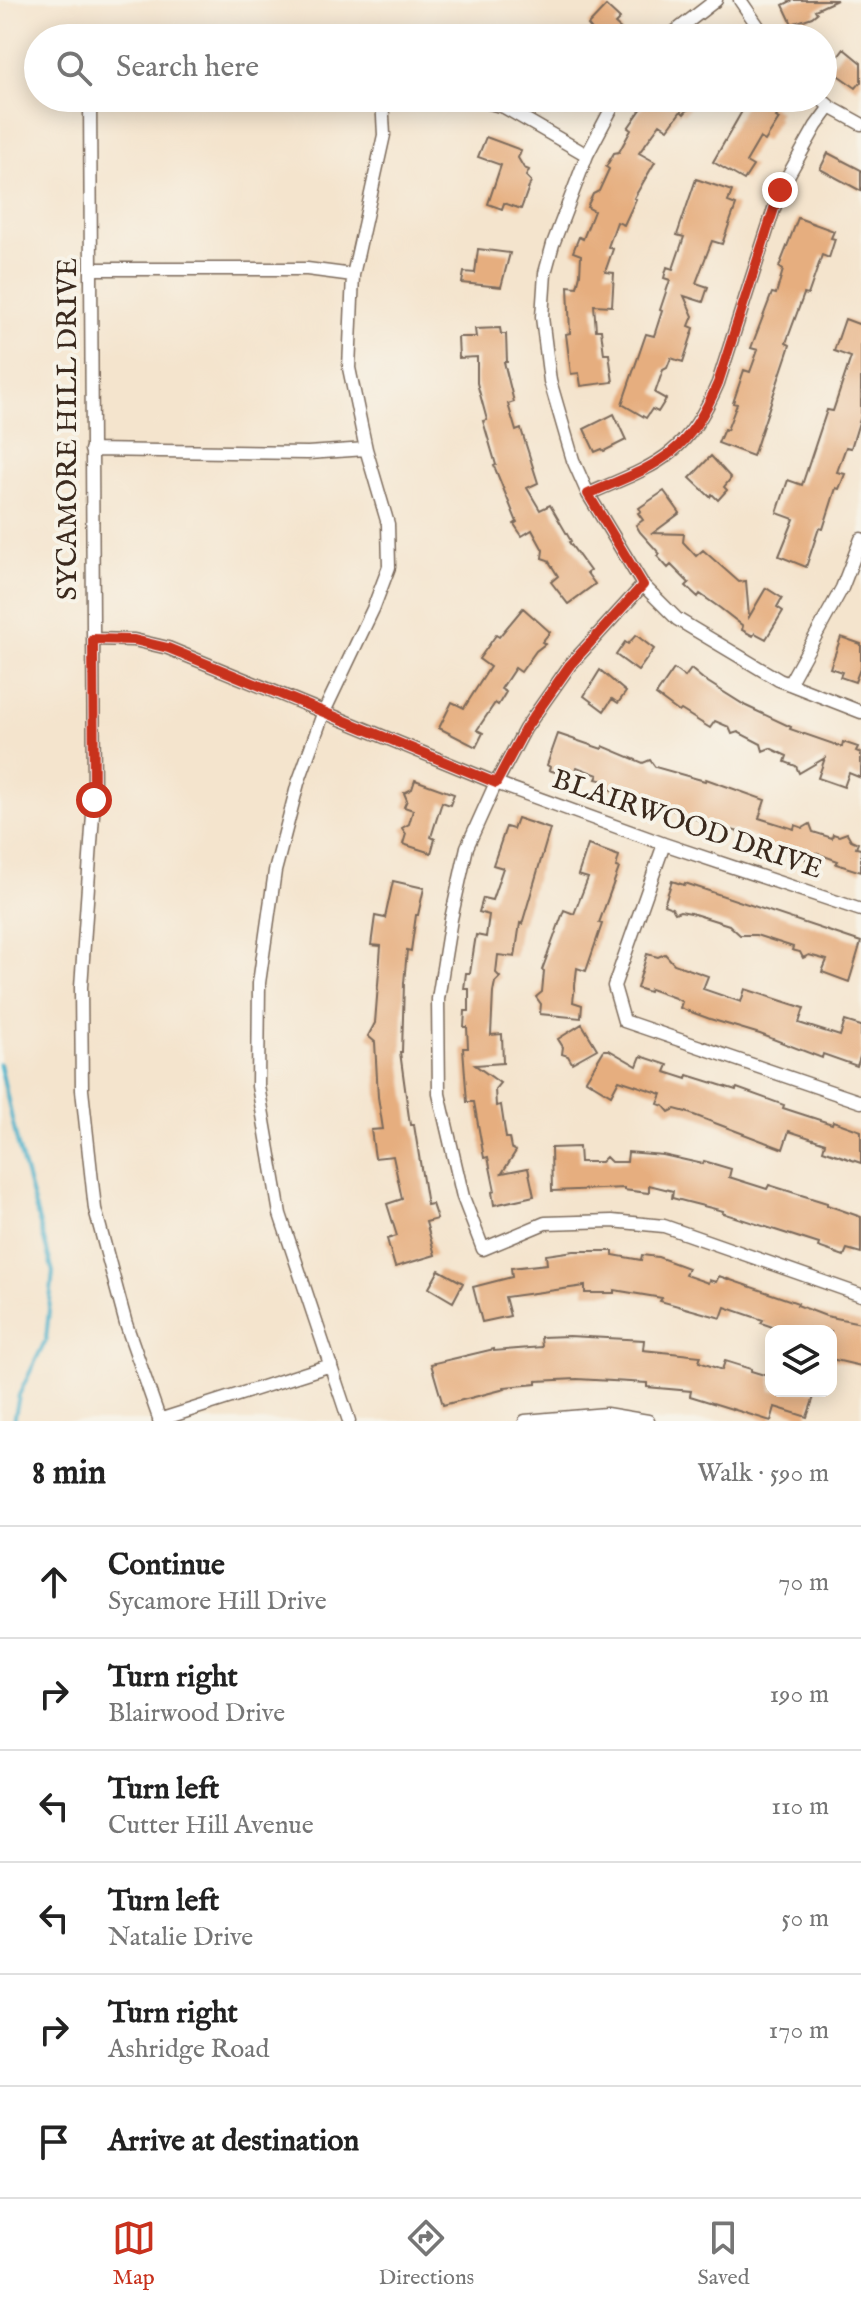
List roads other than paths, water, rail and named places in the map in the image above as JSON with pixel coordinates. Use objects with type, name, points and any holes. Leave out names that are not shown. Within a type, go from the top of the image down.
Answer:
[{"type":"street","points":[[685,24],[716,0]]},
{"type":"street","points":[[740,0],[756,24]]},
{"type":"street","points":[[837,109],[861,124]]},
{"type":"street","name":"SYCAMORE HILL DRIVE","points":[[90,112],[94,800],[81,987],[82,1090],[95,1209],[126,1324],[160,1420]]},
{"type":"street","points":[[349,1421],[280,1214],[258,1086],[259,983],[275,871],[298,783],[323,714],[373,609],[389,567],[388,524],[366,449],[349,368],[353,275],[384,135],[383,112]]},
{"type":"street","points":[[513,112],[587,155]]},
{"type":"street","points":[[610,112],[587,155],[545,273],[542,317],[550,381],[573,460],[588,494],[643,585],[677,619],[789,684],[861,712]]},
{"type":"street","points":[[588,494],[647,469],[669,455],[685,442],[706,411],[718,383],[780,190],[821,112]]},
{"type":"street","points":[[91,269],[307,269],[353,275]]},
{"type":"street","points":[[91,450],[308,453],[366,449]]},
{"type":"street","points":[[789,684],[842,588],[861,539]]},
{"type":"street","points":[[643,585],[570,665],[525,729],[467,847],[438,999],[439,1094],[463,1197],[483,1249],[545,1223],[612,1221],[664,1226],[861,1295]]},
{"type":"street","name":"BLAIRWOOD DRIVE","points":[[93,639],[134,640],[168,648],[496,783],[664,844],[861,910]]},
{"type":"street","points":[[664,844],[614,986],[624,1021],[861,1102]]},
{"type":"street","points":[[160,1420],[331,1365]]},
{"type":"street","points":[[525,1421],[606,1414],[648,1421]]},
{"type":"waterway","points":[[0,1064],[17,1142],[53,1272],[46,1339],[19,1395],[14,1421]]}]
